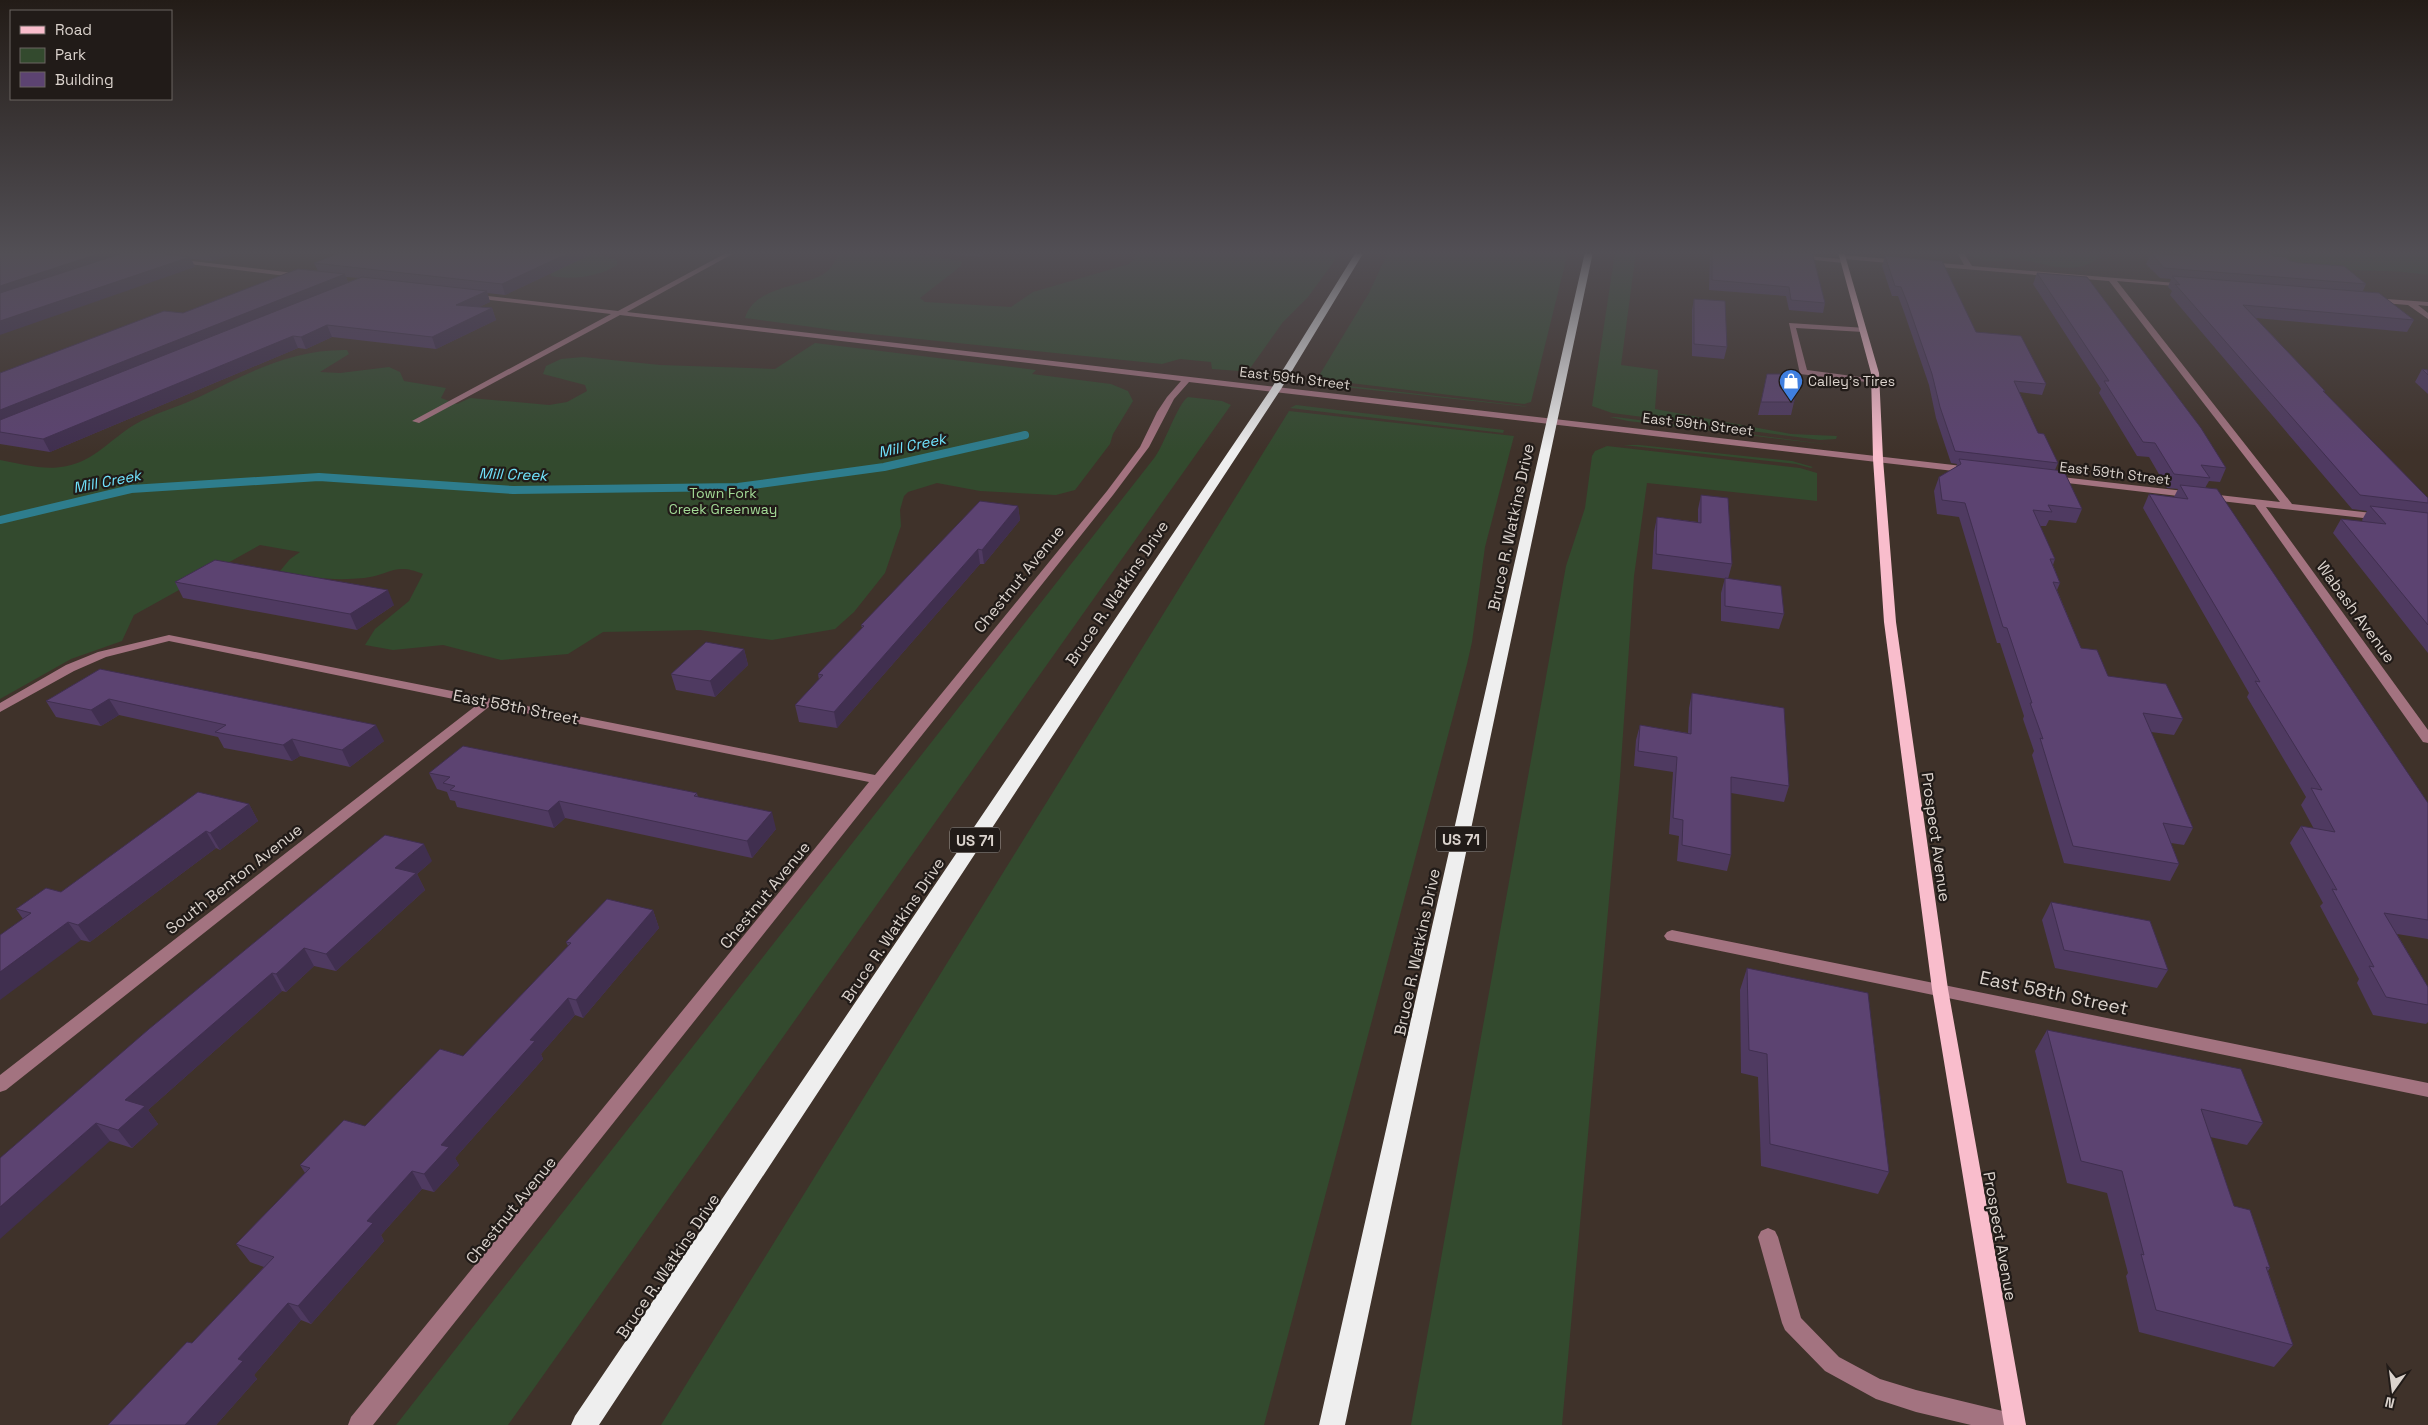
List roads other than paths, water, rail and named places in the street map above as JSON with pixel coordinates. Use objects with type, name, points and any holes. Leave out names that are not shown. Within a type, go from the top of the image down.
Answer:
[{"type":"highway","name":"Bruce R. Watkins Drive","points":[[584,1425],[1276,389],[1319,318]]},
{"type":"highway","name":"Bruce R. Watkins Drive","points":[[1332,1425],[1575,318]]},
{"type":"main road","name":"Prospect Avenue","points":[[1860,318],[1876,381],[1878,459],[1890,622],[1940,990],[2015,1425]]},
{"type":"street","points":[[416,421],[608,318]]},
{"type":"street","name":"East 59th Street","points":[[665,318],[1985,471]]},
{"type":"street","points":[[2143,318],[2289,507]]},
{"type":"street","points":[[1863,330],[1792,325],[1803,372],[1876,381]]},
{"type":"street","name":"Chestnut Avenue","points":[[359,1425],[1136,461],[1161,412],[1187,379]]},
{"type":"street","name":"East 59th Street","points":[[2044,478],[2391,518]]},
{"type":"street","name":"Wabash Avenue","points":[[2258,503],[2428,739]]},
{"type":"street","name":"East 58th Street","points":[[0,708],[70,668],[102,654],[169,638],[880,780]]},
{"type":"street","name":"South Benton Avenue","points":[[0,1085],[489,701]]},
{"type":"street","name":"East 58th Street","points":[[1672,936],[2428,1090]]},
{"type":"street","points":[[1768,1238],[1792,1324],[1832,1364],[1876,1388],[2015,1425]]},
{"type":"waterway","name":"Mill Creek","points":[[0,520],[131,489],[319,477],[513,490],[738,487],[884,467],[1025,435]]},
{"type":"place","name":"Calley's Tires","points":[[1791,402]]},
{"type":"park label","name":"Town Fork Creek Greenway","points":[[723,502]]}]
